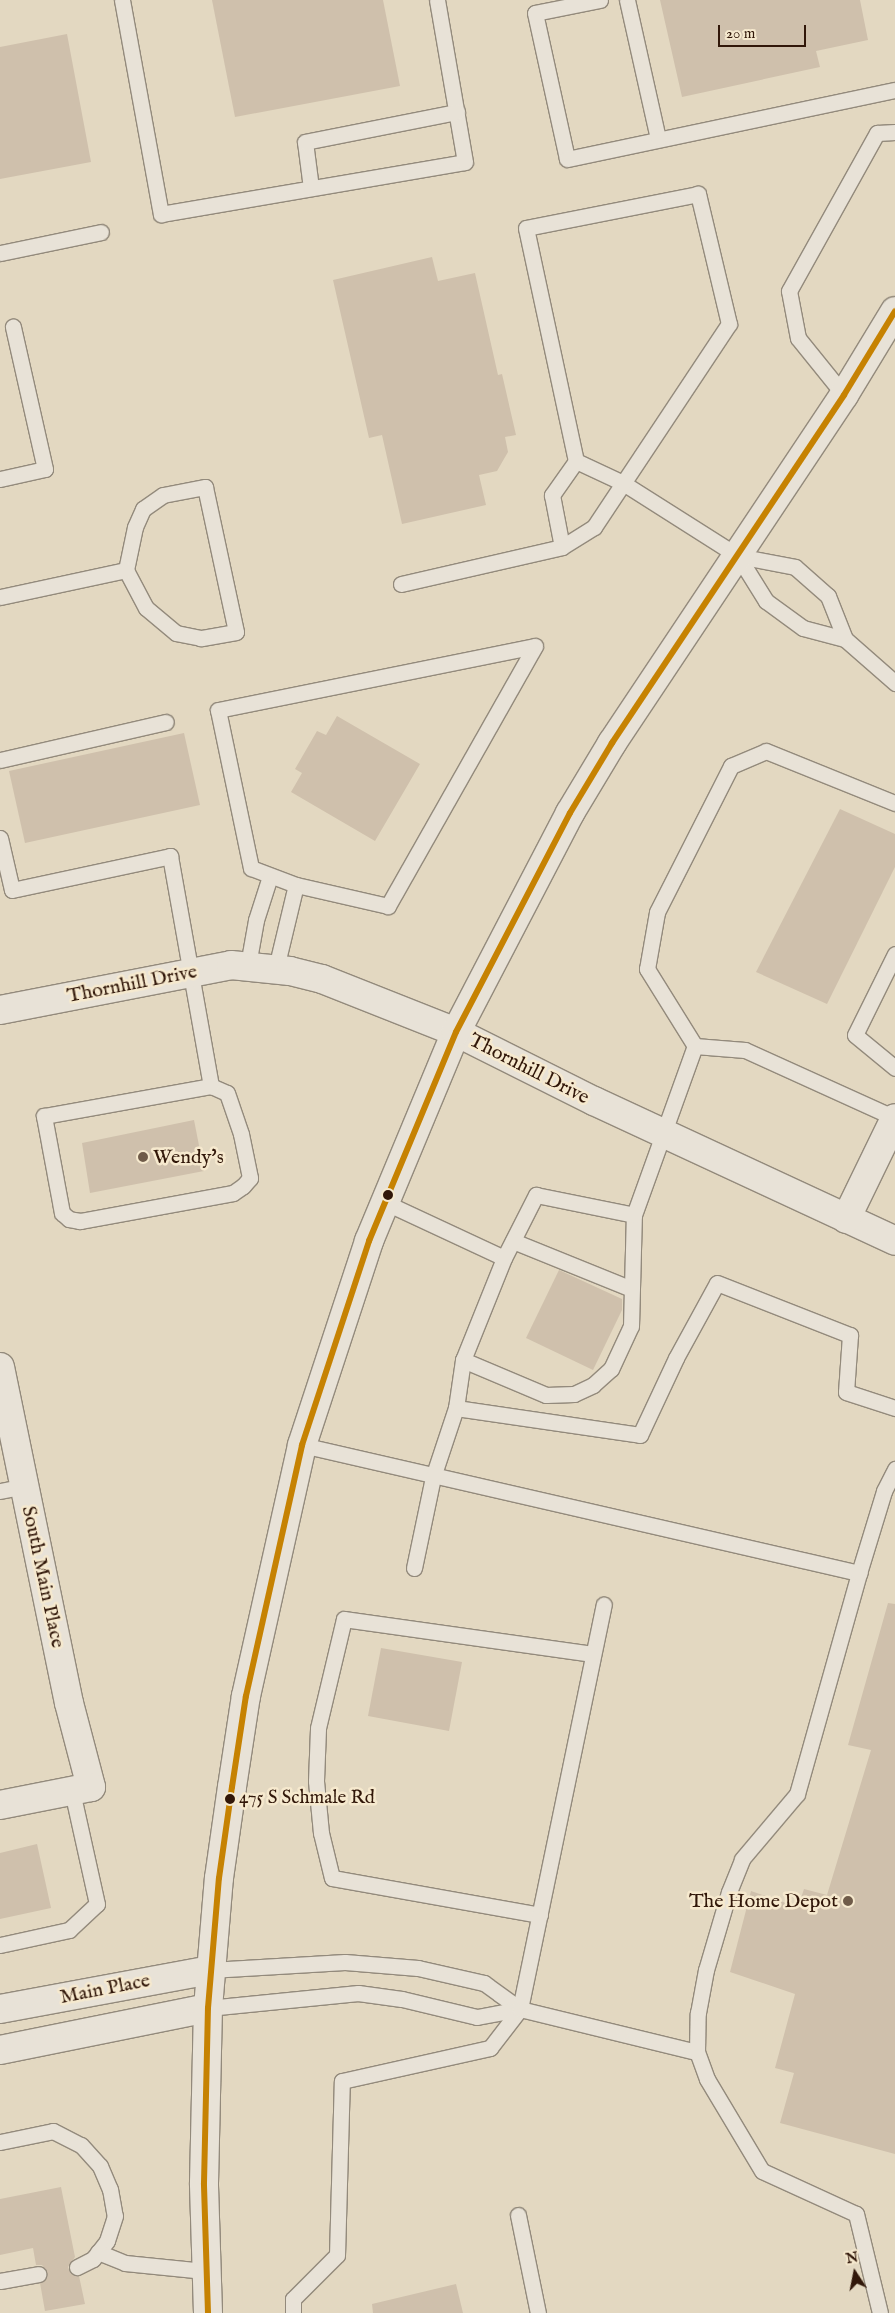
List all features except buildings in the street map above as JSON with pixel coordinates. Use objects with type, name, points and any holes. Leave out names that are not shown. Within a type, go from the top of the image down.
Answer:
[{"type":"main road","points":[[208,2313],[205,2271],[210,1970],[219,1878],[246,1696],[302,1445],[384,1202],[456,1032],[570,813],[612,743],[844,395],[895,310]]},
{"type":"main road","name":"Thornhill Drive","points":[[0,1010],[190,971],[248,965],[276,968],[322,979],[456,1032],[665,1134],[895,1241]]},
{"type":"main road","points":[[846,1218],[895,1118]]},
{"type":"main road","name":"South Main Place","points":[[0,1367],[12,1489],[69,1703],[82,1789]]},
{"type":"main road","points":[[0,1805],[82,1789]]},
{"type":"main road","name":"Main Place","points":[[0,2009],[210,1970]]},
{"type":"main road","name":"Main Place","points":[[0,2050],[208,2008]]},
{"type":"lane","points":[[122,0],[161,214],[465,162],[437,0]]},
{"type":"lane","points":[[600,0],[535,13],[567,158],[895,90]]},
{"type":"lane","points":[[627,0],[658,139]]},
{"type":"lane","points":[[311,188],[304,142],[457,112]]},
{"type":"lane","points":[[844,395],[798,338],[789,291],[877,133],[895,132]]},
{"type":"lane","points":[[401,584],[562,546],[594,528],[729,324],[698,194],[526,228],[576,461],[552,495],[562,546]]},
{"type":"lane","points":[[0,253],[101,232]]},
{"type":"lane","points":[[0,479],[45,469],[13,327]]},
{"type":"lane","points":[[576,461],[623,483],[738,556],[795,568],[828,596],[845,639]]},
{"type":"lane","points":[[205,487],[236,632],[201,638],[176,633],[146,608],[126,570],[135,527],[143,509],[163,496],[205,487]]},
{"type":"lane","points":[[738,556],[766,601],[803,628],[845,639],[895,683]]},
{"type":"lane","points":[[0,597],[126,570]]},
{"type":"lane","points":[[535,646],[388,906],[296,885],[251,868],[218,710],[535,646]]},
{"type":"lane","points":[[0,760],[166,722]]},
{"type":"lane","points":[[695,1046],[647,969],[656,912],[731,766],[766,751],[895,804]]},
{"type":"lane","points":[[0,838],[12,890],[170,856],[211,1086]]},
{"type":"lane","points":[[248,965],[256,920],[270,876]]},
{"type":"lane","points":[[276,968],[296,885]]},
{"type":"lane","points":[[895,954],[855,1035],[895,1068]]},
{"type":"lane","points":[[695,1046],[745,1050],[895,1118]]},
{"type":"lane","points":[[463,1360],[546,1394],[574,1394],[594,1385],[611,1368],[631,1326],[634,1215],[665,1134],[695,1046]]},
{"type":"lane","points":[[211,1086],[227,1093],[241,1134],[250,1178],[243,1186],[233,1193],[80,1221],[69,1219],[62,1213],[44,1116],[211,1086]]},
{"type":"lane","points":[[414,1568],[433,1477],[456,1408],[463,1360],[504,1258],[536,1195],[634,1215]]},
{"type":"lane","points":[[384,1202],[504,1258]]},
{"type":"lane","points":[[513,1241],[632,1289]]},
{"type":"lane","points":[[456,1408],[640,1435],[676,1358],[716,1283],[850,1335],[846,1392],[895,1408]]},
{"type":"lane","points":[[302,1445],[433,1477],[859,1573]]},
{"type":"lane","points":[[880,2313],[856,2214],[762,2171],[706,2079],[696,2052],[698,2013],[704,1979],[729,1892],[742,1859],[797,1794],[859,1573],[884,1491],[895,1470]]},
{"type":"lane","points":[[293,2313],[293,2299],[337,2255],[342,2081],[490,2048],[520,2010],[604,1605]]},
{"type":"lane","points":[[540,1915],[332,1878],[321,1833],[316,1781],[318,1728],[344,1619],[593,1654]]},
{"type":"lane","points":[[0,1945],[70,1930],[97,1904],[82,1789]]},
{"type":"lane","points":[[210,1970],[378,1962],[484,1984],[520,2010],[696,2052]]},
{"type":"lane","points":[[208,2008],[358,1993],[402,1999],[477,2017],[520,2010]]},
{"type":"lane","points":[[0,2142],[53,2131],[81,2145],[100,2166],[110,2189],[115,2216],[107,2241],[93,2259],[77,2267]]},
{"type":"lane","points":[[518,2216],[538,2313]]},
{"type":"lane","points":[[98,2252],[125,2263],[205,2271]]},
{"type":"lane","points":[[0,2280],[38,2274]]},
{"type":"transit line","points":[[208,2313],[204,2183],[208,2008],[219,1878],[232,1787],[246,1696],[302,1445],[369,1241],[456,1032],[570,813],[612,743],[844,395],[895,311]]},
{"type":"place","name":"Wendy's","points":[[143,1157]]},
{"type":"place","name":"475 S Schmale Rd","points":[[230,1799]]},
{"type":"place","name":"The Home Depot","points":[[848,1901]]}]
